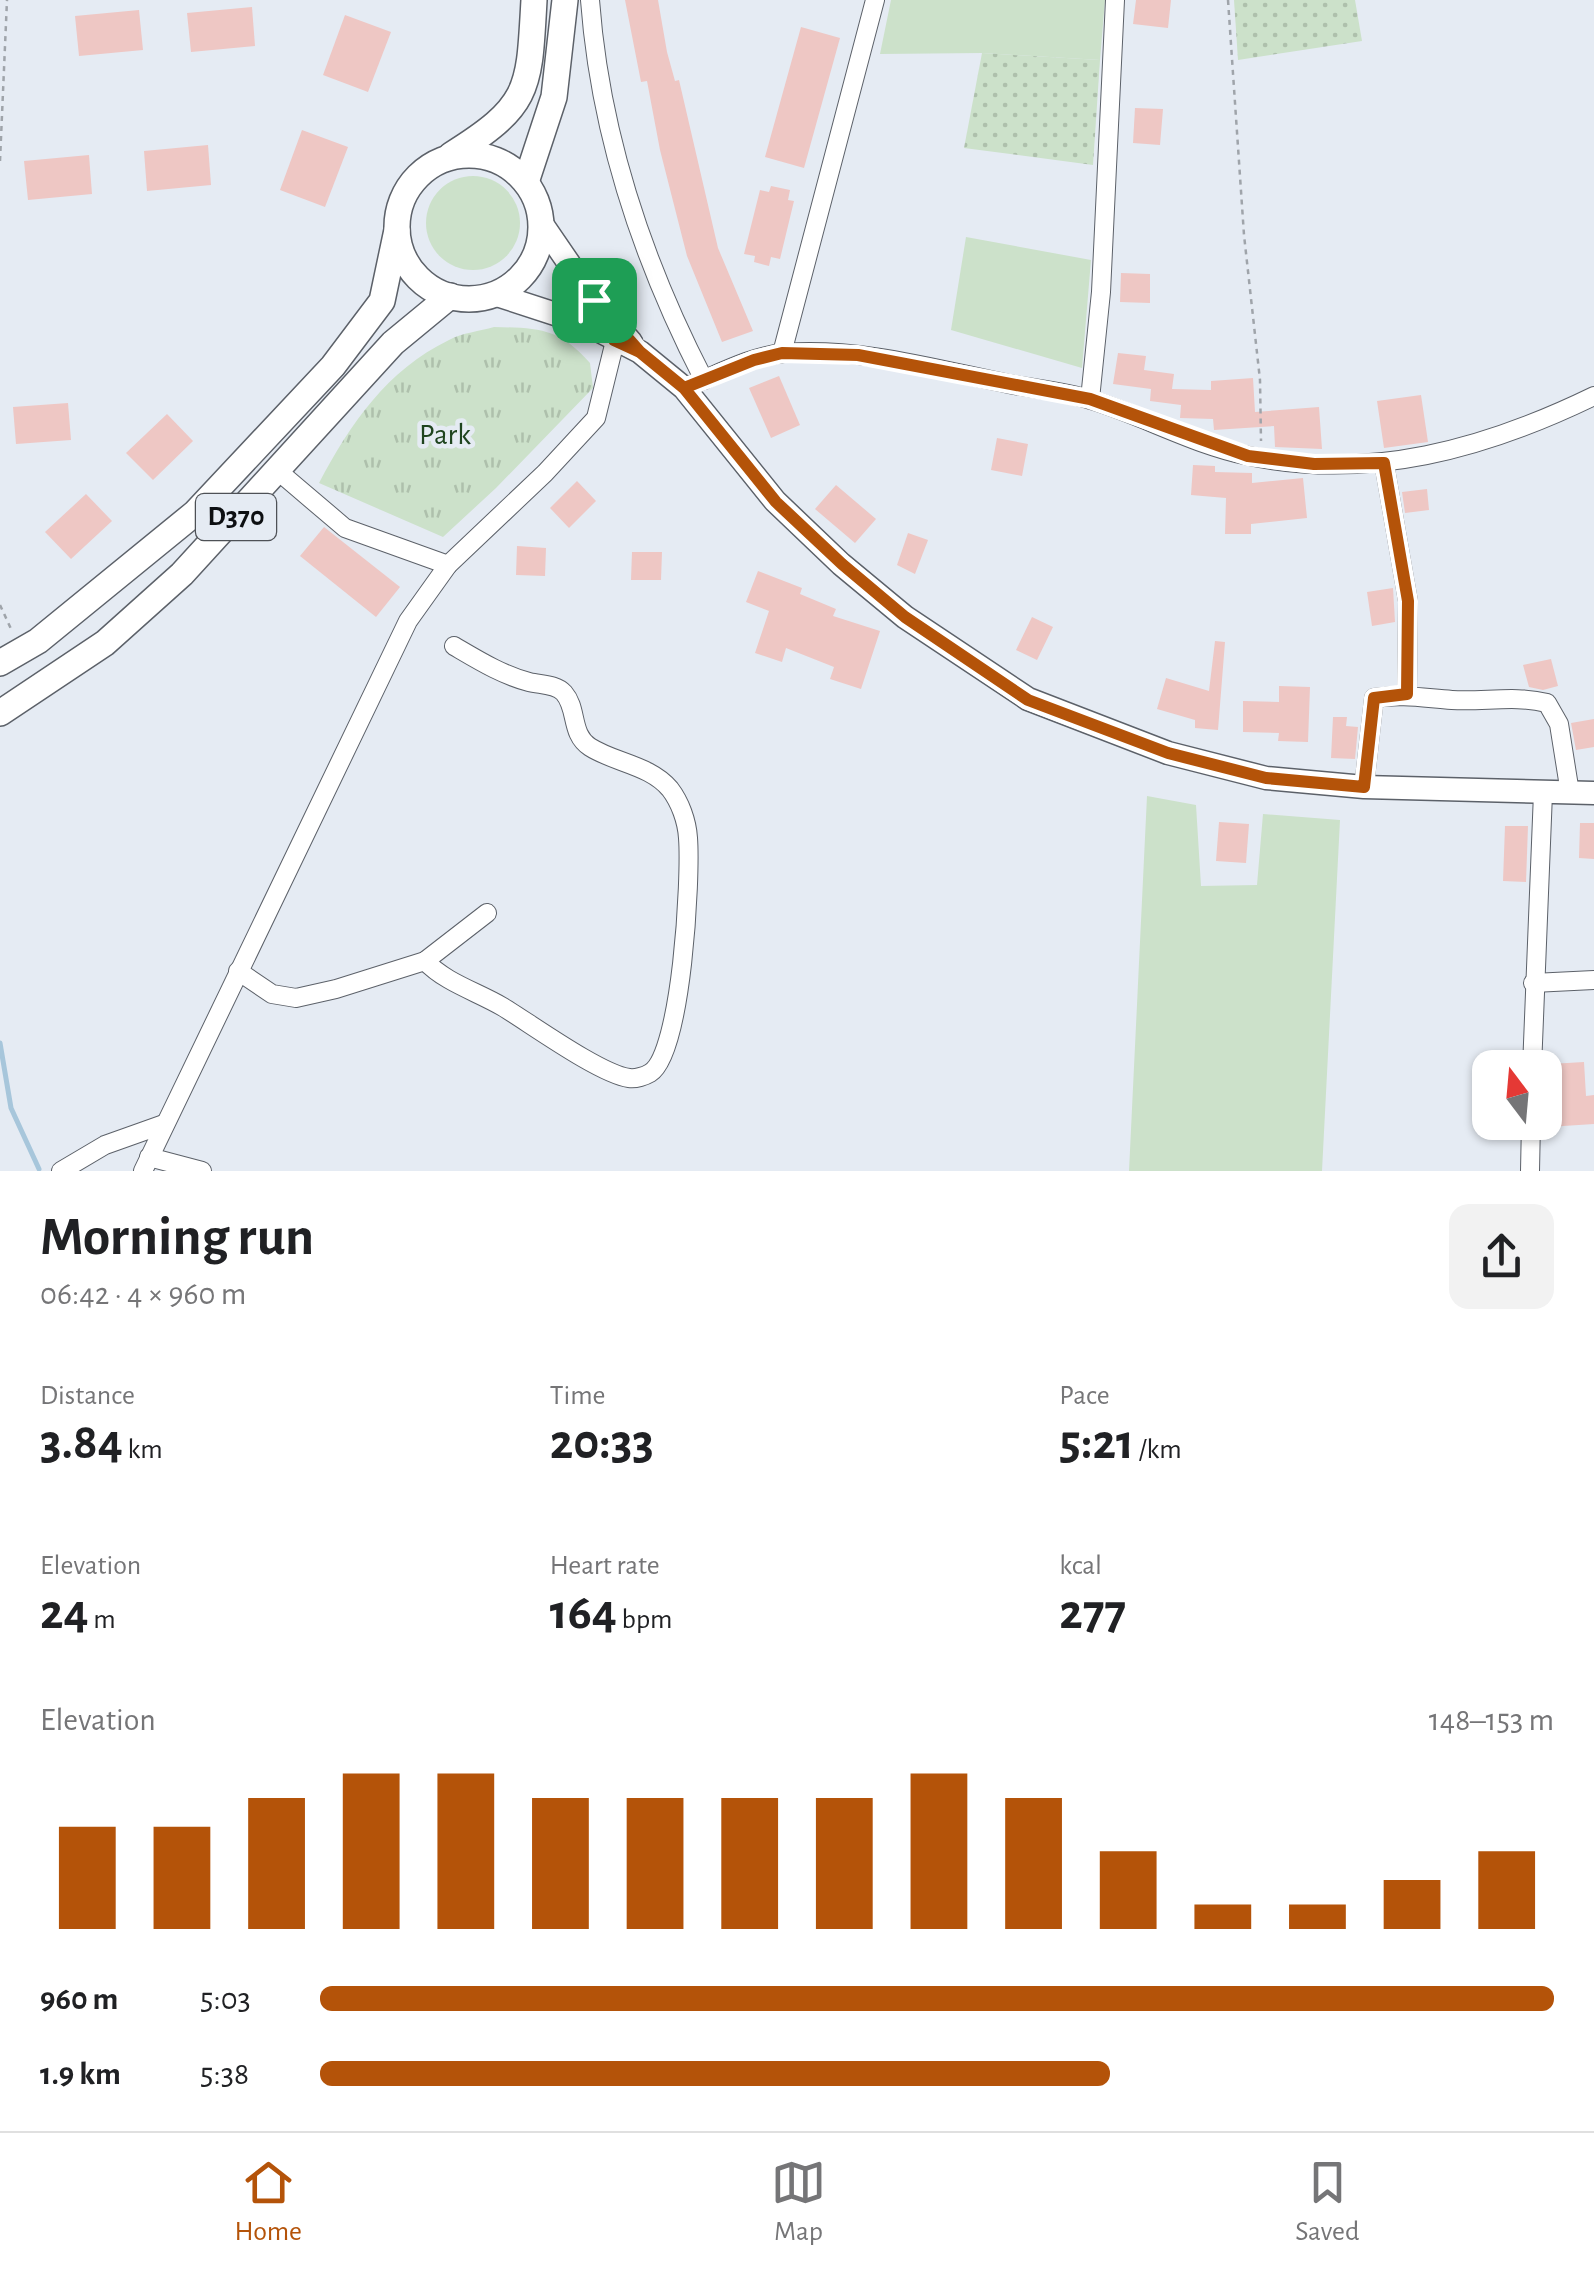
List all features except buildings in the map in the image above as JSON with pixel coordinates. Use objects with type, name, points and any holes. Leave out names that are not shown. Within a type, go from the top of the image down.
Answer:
[{"type":"highway","points":[[444,159],[466,155],[509,166],[526,182],[537,202],[542,224],[539,246],[530,267],[514,283],[494,294],[472,299],[450,296],[429,287],[412,272],[397,230],[400,208],[409,187],[424,170],[496,127],[523,92],[531,57],[534,0]]},
{"type":"highway","points":[[526,182],[554,97],[564,0]]},
{"type":"highway","name":"D370","points":[[0,663],[38,640],[195,513],[333,366],[382,301],[397,230]]},
{"type":"highway","name":"D370","points":[[0,713],[104,644],[182,574],[394,343],[450,296]]},
{"type":"main road","points":[[542,224],[594,300],[640,352]]},
{"type":"main road","points":[[494,294],[586,324],[694,384],[776,502],[905,617],[1028,700],[1184,758],[1266,778],[1364,787],[1582,793]]},
{"type":"street","points":[[590,0],[599,78],[625,193],[694,384],[782,353],[858,355],[1090,399],[1248,456],[1314,464],[1384,463],[1491,440],[1594,396]]},
{"type":"street","points":[[782,353],[875,0]]},
{"type":"street","points":[[1090,399],[1102,292],[1115,0]]},
{"type":"street","points":[[202,1171],[146,1164],[408,621],[448,565],[596,418],[614,340],[594,300]]},
{"type":"street","points":[[1384,463],[1408,601],[1407,694]]},
{"type":"street","points":[[278,471],[344,528],[448,565]]},
{"type":"street","points":[[425,962],[443,976],[628,1078],[655,1071],[666,1055],[676,1018],[683,953],[689,840],[678,802],[668,786],[645,770],[588,746],[578,735],[570,704],[556,687],[507,675],[454,646]]},
{"type":"street","points":[[1364,787],[1374,698],[1407,694],[1453,700],[1532,699],[1548,703],[1582,793]]},
{"type":"street","points":[[1532,1050],[1542,793]]},
{"type":"street","points":[[238,971],[272,994],[296,998],[425,962],[486,914]]},
{"type":"street","points":[[1533,983],[1594,980]]},
{"type":"street","points":[[62,1171],[105,1145],[164,1124]]},
{"type":"street","points":[[1530,1171],[1531,1140]]},
{"type":"path","points":[[0,161],[7,0]]},
{"type":"path","points":[[1228,0],[1244,235],[1260,380],[1262,458]]},
{"type":"path","points":[[0,605],[23,649]]},
{"type":"green space","points":[[891,0],[1105,0],[1100,60],[982,53],[880,54]]},
{"type":"green space","points":[[1234,0],[1355,0],[1362,41],[1238,60]]},
{"type":"green space","points":[[982,53],[1100,60],[1093,165],[964,148]]},
{"type":"green space","points":[[473,176],[491,179],[506,190],[517,205],[517,241],[506,256],[491,267],[473,270],[455,267],[440,256],[429,241],[426,223],[429,205],[440,190],[455,179]]},
{"type":"green space","points":[[966,237],[1091,260],[1082,368],[951,330]]},
{"type":"green space","name":"Park","points":[[494,327],[558,336],[590,363],[593,388],[443,537],[319,483],[357,420],[389,383],[427,352],[454,338]]},
{"type":"green space","points":[[1147,796],[1196,805],[1201,886],[1257,885],[1263,814],[1340,820],[1322,1171],[1129,1171]]},
{"type":"waterway","points":[[0,1043],[11,1108],[39,1169]]},
{"type":"route","points":[[594,300],[614,340],[640,352],[684,388],[782,353],[858,355],[1090,399],[1248,456],[1314,464],[1384,463],[1408,601],[1407,694],[1374,698],[1364,787],[1266,778],[1168,753],[1028,700],[905,617],[842,564],[776,502],[684,388],[640,352],[594,300]]}]
